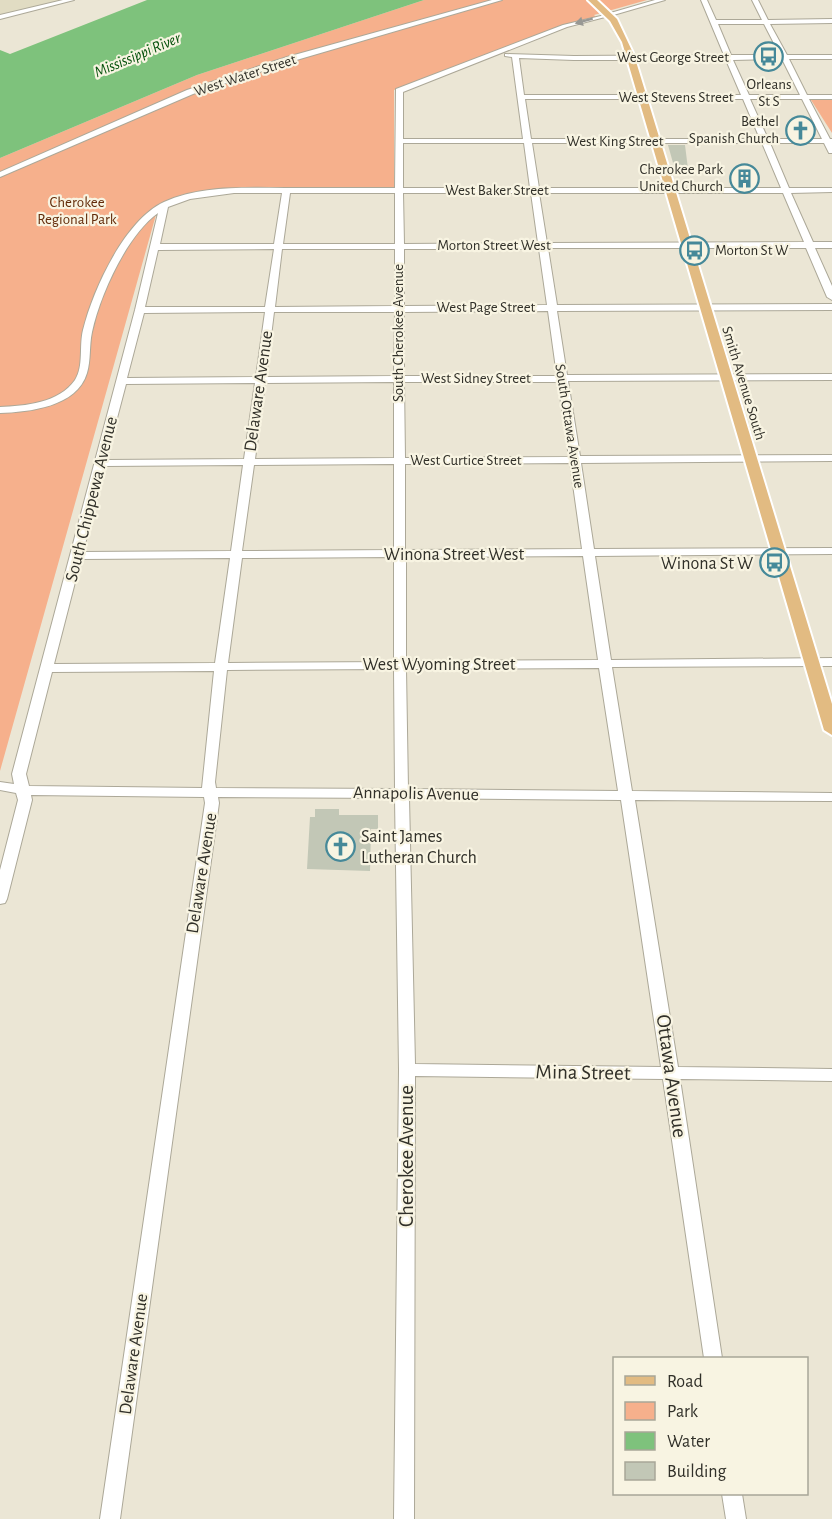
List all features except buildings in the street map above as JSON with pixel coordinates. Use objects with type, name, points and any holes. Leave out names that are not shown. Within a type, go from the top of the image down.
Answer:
[{"type":"main road","name":"Smith Avenue South","points":[[583,0],[604,12]]},
{"type":"main road","name":"Smith Avenue South","points":[[592,0],[604,12],[625,44],[630,57],[640,97],[832,730]]},
{"type":"street","points":[[0,17],[71,0]]},
{"type":"street","name":"West Water Street","points":[[0,175],[190,92],[290,59],[499,0]]},
{"type":"street","name":"South Cherokee Avenue","points":[[402,793],[398,555],[400,89],[604,12],[662,0]]},
{"type":"street","points":[[704,0],[832,297]]},
{"type":"street","points":[[755,0],[829,141],[832,151]]},
{"type":"street","points":[[713,22],[832,21]]},
{"type":"street","name":"West George Street","points":[[498,52],[514,57],[832,57]]},
{"type":"street","name":"South Ottawa Avenue","points":[[514,57],[627,795]]},
{"type":"street","name":"West Stevens Street","points":[[520,97],[832,97]]},
{"type":"street","name":"West King Street","points":[[398,141],[829,141]]},
{"type":"street","name":"West Baker Street","points":[[164,206],[187,197],[207,193],[286,191],[832,190]]},
{"type":"street","name":"Delaware Avenue","points":[[110,1519],[212,803],[208,782],[221,666],[286,191]]},
{"type":"street","points":[[0,410],[38,406],[69,392],[81,380],[94,309],[110,275],[147,216],[164,206]]},
{"type":"street","name":"South Chippewa Avenue","points":[[0,899],[7,842],[26,800],[18,778],[140,310],[164,206]]},
{"type":"street","name":"Morton Street West","points":[[155,247],[832,245]]},
{"type":"street","name":"West Page Street","points":[[140,310],[832,307]]},
{"type":"street","name":"West Sidney Street","points":[[121,381],[832,377]]},
{"type":"street","name":"West Curtice Street","points":[[99,463],[832,458]]},
{"type":"street","name":"Winona Street West","points":[[76,556],[832,551]]},
{"type":"street","name":"West Wyoming Street","points":[[47,668],[832,662]]},
{"type":"street","name":"Annapolis Avenue","points":[[0,786],[23,791],[832,797]]},
{"type":"street","name":"Cherokee Avenue","points":[[402,793],[407,1070],[404,1519]]},
{"type":"street","name":"Ottawa Avenue","points":[[627,795],[631,808],[672,1073],[713,1357]]},
{"type":"street","name":"Mina Street","points":[[407,1070],[832,1075]]},
{"type":"street","points":[[732,1495],[736,1519]]},
{"type":"shaded area","points":[[0,0],[65,0],[0,15]]},
{"type":"green space","name":"Cherokee Regional Park","points":[[424,0],[647,0],[594,15],[596,17],[394,90],[394,188],[225,188],[181,195],[159,204],[0,771],[0,158],[197,75]]},
{"type":"green space","points":[[832,98],[832,133],[811,100]]},
{"type":"water","name":"Mississippi River","points":[[147,0],[424,0],[197,75],[0,158],[0,50],[10,54]]},
{"type":"place","name":"Orleans St S","points":[[769,57]]},
{"type":"place","name":"Bethel Spanish Church","points":[[800,130]]},
{"type":"place","name":"Cherokee Park United Church","points":[[744,178]]},
{"type":"place","name":"Morton St W","points":[[694,250]]},
{"type":"place","name":"Winona St W","points":[[774,563]]},
{"type":"place","name":"Saint James Lutheran Church","points":[[340,846]]}]
